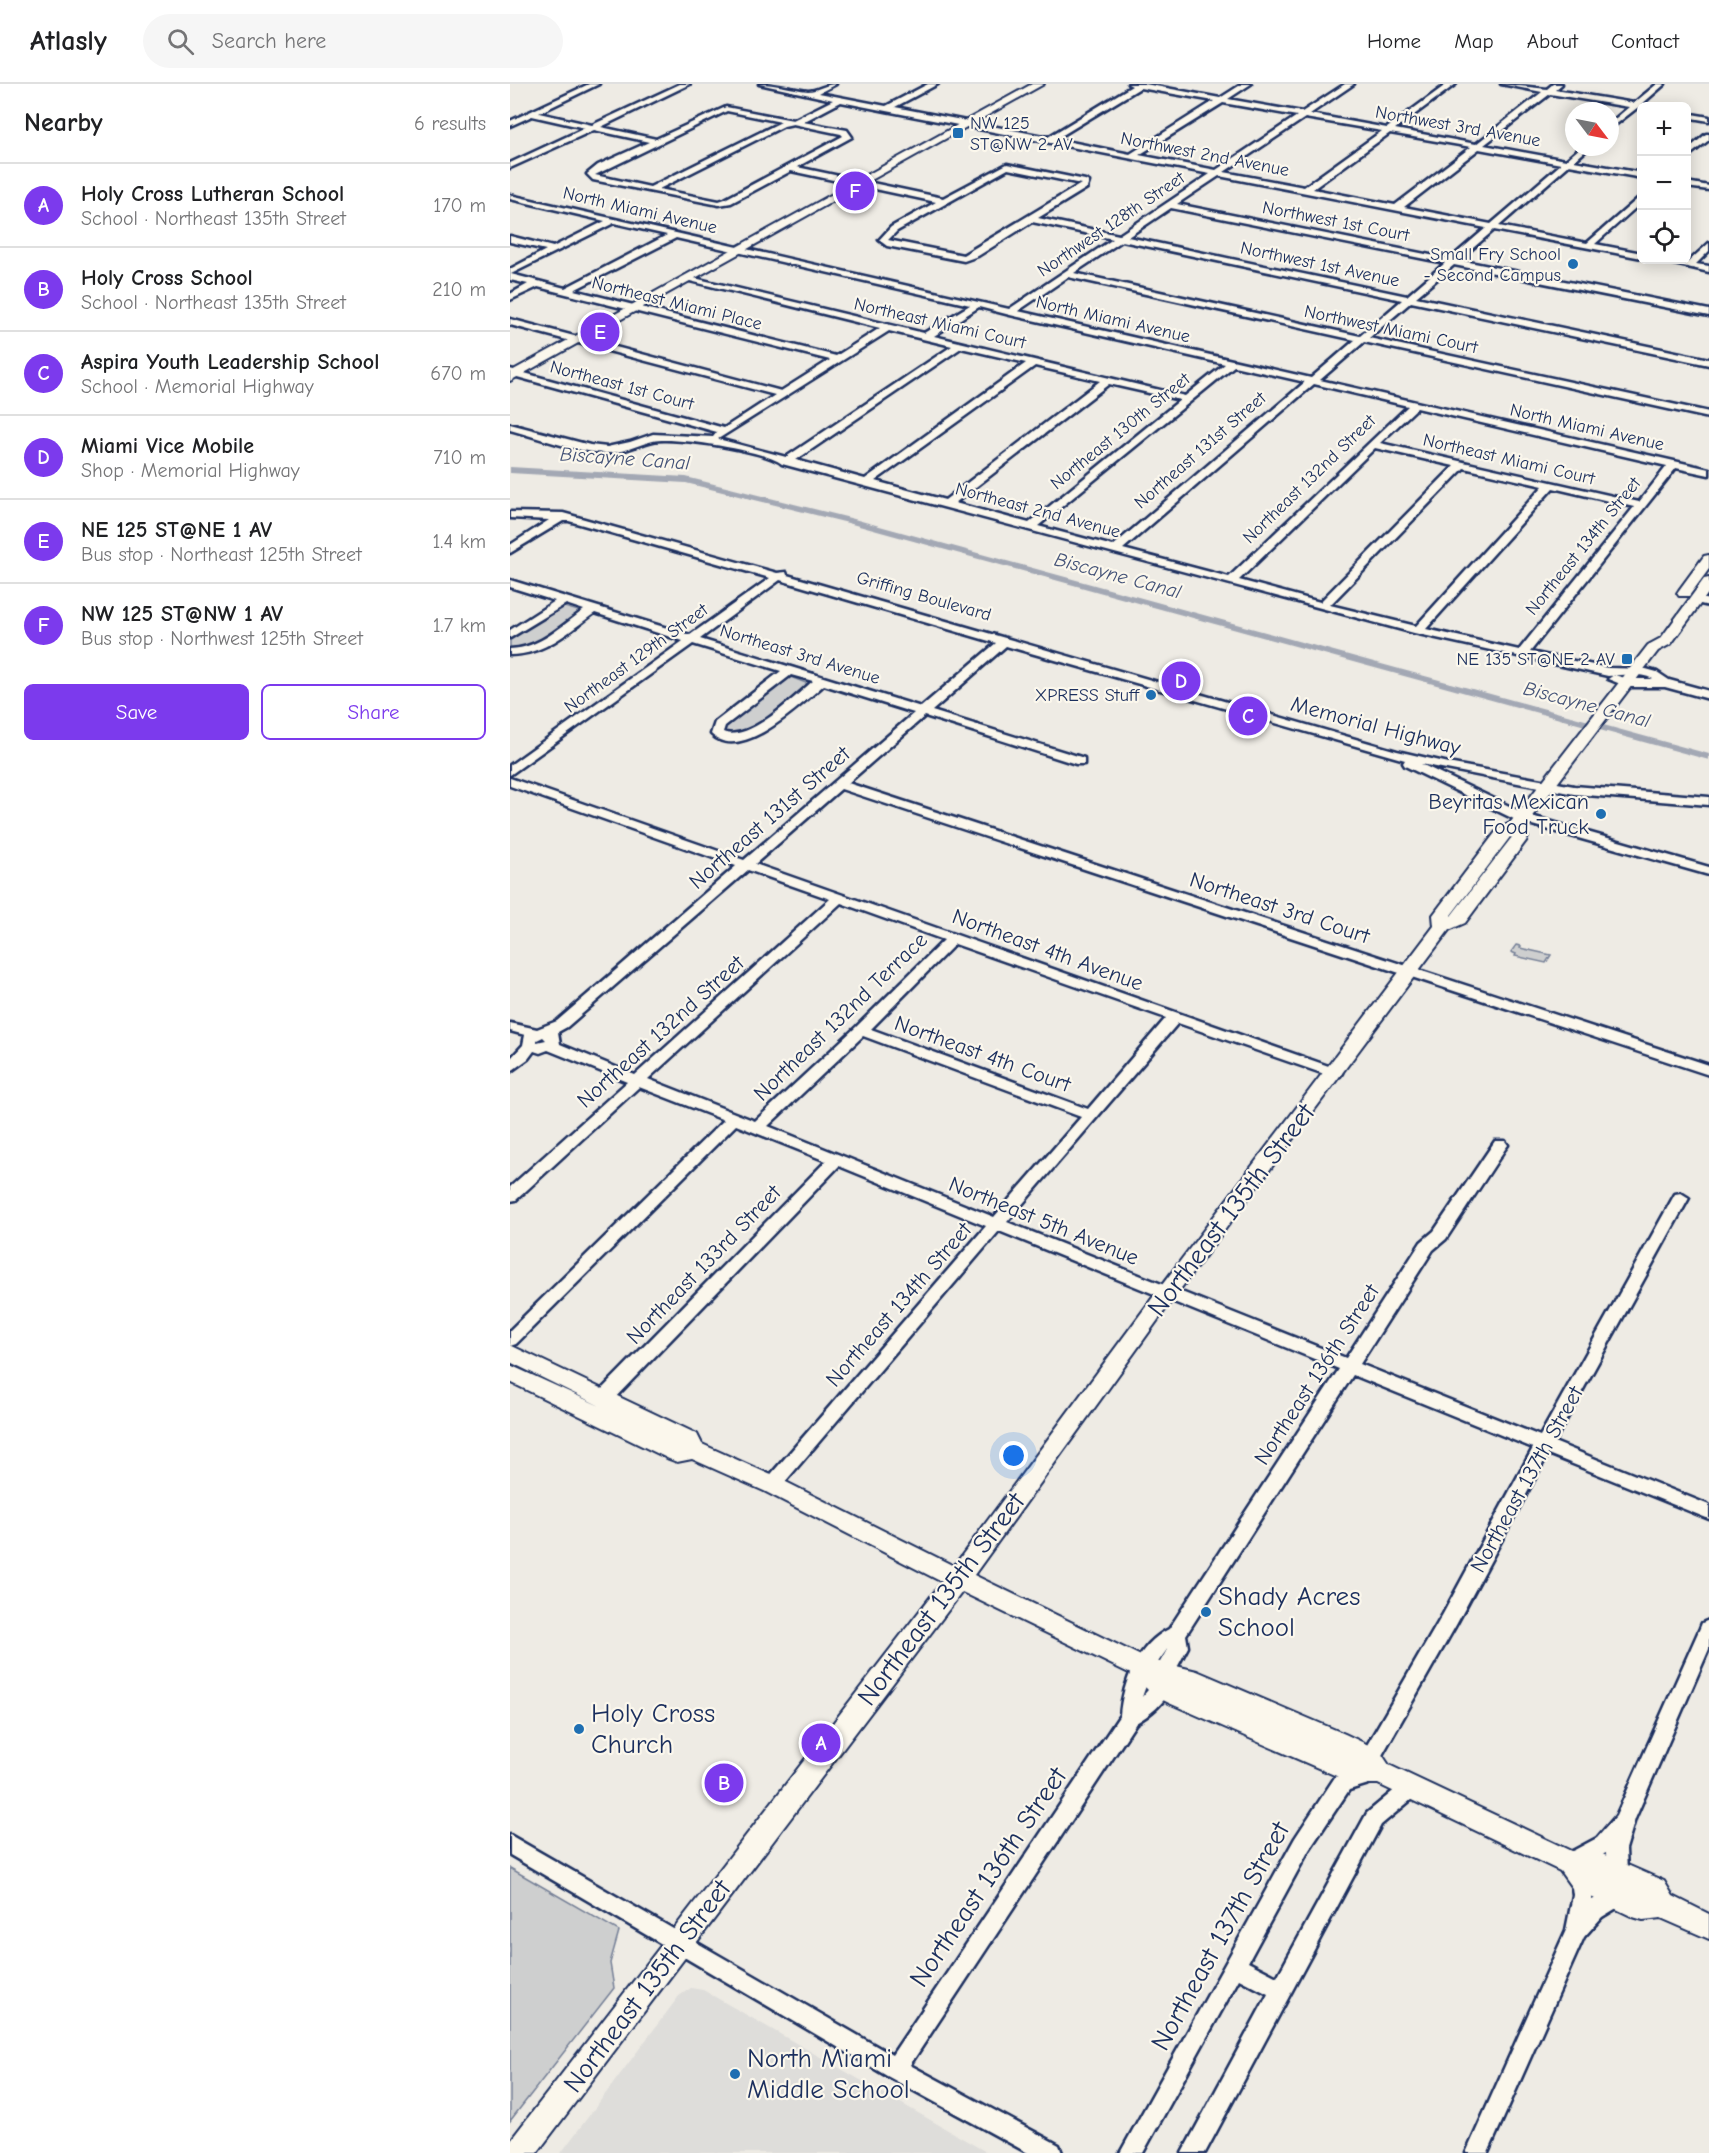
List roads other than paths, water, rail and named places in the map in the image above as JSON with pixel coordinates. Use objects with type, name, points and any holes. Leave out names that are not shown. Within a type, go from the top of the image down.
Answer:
[{"type":"main road","points":[[512,374],[581,339],[1039,84]]},
{"type":"main road","points":[[1709,559],[1652,637],[1653,648],[1666,641],[1703,601],[1709,582]]},
{"type":"main road","name":"Northeast 135th Street","points":[[519,2153],[958,1579],[1166,1294],[1335,1073],[1443,926],[1459,919],[1520,837],[1519,822],[1653,648]]},
{"type":"main road","points":[[510,1353],[689,1440],[694,1450]]},
{"type":"main road","points":[[510,1373],[677,1453],[694,1450],[772,1485],[958,1579],[1357,1773],[1375,1766],[1411,1788],[1575,1871],[1617,1885],[1643,1908],[1663,1905],[1709,1927]]},
{"type":"main road","points":[[562,1399],[603,1399]]},
{"type":"street","points":[[510,124],[595,84]]},
{"type":"street","points":[[510,166],[686,84]]},
{"type":"street","name":"Northwest 2nd Avenue","points":[[763,84],[1637,255]]},
{"type":"street","points":[[813,93],[831,84]]},
{"type":"street","points":[[886,109],[934,84]]},
{"type":"street","points":[[1049,140],[1138,84]]},
{"type":"street","name":"Northwest 3rd Avenue","points":[[1138,84],[1637,175]]},
{"type":"street","points":[[1132,156],[1247,84]]},
{"type":"street","name":"Northwest 128th Street","points":[[1010,312],[1350,84]]},
{"type":"street","points":[[1306,190],[1452,84]]},
{"type":"street","points":[[1505,84],[1637,107]]},
{"type":"street","points":[[1397,208],[1558,84]]},
{"type":"street","points":[[1643,102],[1661,84]]},
{"type":"street","points":[[650,190],[782,124],[794,122],[840,99]]},
{"type":"street","points":[[1619,121],[1637,108]]},
{"type":"street","points":[[726,109],[794,122],[847,134],[848,137],[728,201],[719,203],[650,190],[593,178],[591,174],[726,109]]},
{"type":"street","points":[[532,114],[656,141]]},
{"type":"street","points":[[1691,116],[1709,119]]},
{"type":"street","points":[[1691,152],[1709,136]]},
{"type":"street","name":"Northeast 131st Street","points":[[1115,550],[1575,156]]},
{"type":"street","points":[[1007,166],[1085,182],[1084,186],[975,254],[963,258],[887,243],[883,240],[894,229],[943,201],[1007,166]]},
{"type":"street","points":[[789,168],[943,201]]},
{"type":"street","points":[[1691,185],[1709,188]]},
{"type":"street","name":"North Miami Avenue","points":[[510,197],[1709,472]]},
{"type":"street","points":[[1589,245],[1637,201]]},
{"type":"street","name":"Northwest 1st Court","points":[[1169,205],[1709,314]]},
{"type":"street","name":"Northwest 1st Avenue","points":[[1031,219],[1709,362]]},
{"type":"street","points":[[510,272],[612,220]]},
{"type":"street","points":[[564,292],[674,235]]},
{"type":"street","points":[[510,239],[555,249]]},
{"type":"street","points":[[1690,265],[1709,246]]},
{"type":"street","points":[[1684,264],[1709,269]]},
{"type":"street","name":"Northwest Miami Court","points":[[1066,274],[1709,415]]},
{"type":"street","name":"Northeast Miami Place","points":[[510,277],[837,359]]},
{"type":"street","name":"Northeast Miami Court","points":[[686,279],[1186,399]]},
{"type":"street","points":[[510,297],[536,284]]},
{"type":"street","points":[[925,337],[977,305]]},
{"type":"street","points":[[510,322],[782,394]]},
{"type":"street","points":[[712,440],[887,328]]},
{"type":"street","points":[[786,462],[959,345]]},
{"type":"street","points":[[866,483],[1034,362]]},
{"type":"street","name":"Northeast 130th Street","points":[[1030,527],[1232,363]]},
{"type":"street","name":"Northeast 1st Court","points":[[512,374],[725,431]]},
{"type":"street","points":[[947,504],[1108,380]]},
{"type":"street","name":"Northeast 132nd Street","points":[[1231,582],[1371,444],[1414,405]]},
{"type":"street","points":[[653,437],[685,419]]},
{"type":"street","name":"Northeast 2nd Avenue","points":[[510,427],[599,449],[633,445],[653,437],[712,440],[786,462],[1419,631],[1665,683],[1709,695]]},
{"type":"street","name":"Northeast Miami Court","points":[[1371,444],[1640,506]]},
{"type":"street","name":"Northeast 134th Street","points":[[1523,652],[1674,464]]},
{"type":"street","points":[[1322,606],[1461,465]]},
{"type":"street","points":[[1419,631],[1550,485]]},
{"type":"street","name":"Griffing Boulevard","points":[[510,513],[559,515],[662,541],[1005,641]]},
{"type":"street","points":[[510,543],[559,515]]},
{"type":"street","points":[[510,550],[559,515]]},
{"type":"street","name":"Northeast 129th Street","points":[[510,764],[777,574]]},
{"type":"street","name":"Northeast 3rd Avenue","points":[[510,583],[1080,761]]},
{"type":"street","points":[[510,635],[564,600]]},
{"type":"street","points":[[510,652],[523,652],[535,648],[594,609]]},
{"type":"street","name":"Northeast 129th Street","points":[[510,773],[689,638]]},
{"type":"street","name":"Northeast 131st Street","points":[[510,1067],[1005,641]]},
{"type":"street","name":"Memorial Highway","points":[[1005,641],[1394,754],[1547,786],[1709,801]]},
{"type":"street","points":[[790,670],[723,722],[717,728],[717,734],[730,740],[747,737],[822,680]]},
{"type":"street","points":[[1394,754],[1519,822],[1709,871]]},
{"type":"street","name":"Northeast 4th Avenue","points":[[510,773],[738,854],[746,866]]},
{"type":"street","name":"Northeast 4th Avenue","points":[[510,782],[1335,1073]]},
{"type":"street","name":"Northeast 3rd Court","points":[[837,784],[1709,1070]]},
{"type":"street","name":"Northeast 132nd Street","points":[[510,1196],[635,1080],[838,898]]},
{"type":"street","name":"Northeast 132nd Terrace","points":[[757,1127],[861,1030],[953,938]]},
{"type":"street","name":"Northeast 134th Street","points":[[772,1485],[1175,1017]]},
{"type":"street","name":"Northeast 4th Court","points":[[861,1030],[1090,1114]]},
{"type":"street","name":"Northeast 5th Avenue","points":[[540,1039],[635,1080],[757,1127],[1709,1512]]},
{"type":"street","name":"Northeast 132nd Terrace","points":[[510,1340],[734,1118]]},
{"type":"street","name":"Northeast 136th Street","points":[[1129,1717],[1130,1700],[1156,1676],[1179,1647],[1176,1634],[1427,1246],[1440,1235],[1500,1144]]},
{"type":"street","name":"Northeast 133rd Street","points":[[603,1399],[836,1160]]},
{"type":"street","name":"Northeast 137th Street","points":[[1131,2153],[1302,1844],[1342,1783],[1375,1766],[1425,1666],[1544,1444],[1681,1198]]},
{"type":"street","points":[[1576,1930],[1617,1885],[1616,1849],[1625,1819],[1709,1628]]},
{"type":"street","name":"Northeast 136th Street","points":[[894,2069],[1129,1717],[1143,1709],[1156,1676]]},
{"type":"street","points":[[1193,2153],[1374,1819],[1411,1788]]},
{"type":"street","points":[[1477,2153],[1576,1930],[1583,1895],[1575,1871],[1604,1844],[1625,1819]]},
{"type":"street","points":[[510,1844],[894,2069],[1051,2153]]},
{"type":"street","points":[[1235,1966],[1280,1989]]},
{"type":"waterway","name":"Biscayne Canal","points":[[510,470],[686,480],[851,521],[1709,757]]},
{"type":"place","name":"NW 125 ST@NW 2 AV","points":[[958,133]]},
{"type":"place","name":"NW 125 ST@NW 1 AV","points":[[855,191]]},
{"type":"place","name":"Small Fry School - Second Campus","points":[[1573,264]]},
{"type":"place","name":"NE 125 ST@NE 1 AV","points":[[600,332]]},
{"type":"place","name":"NE 135 ST@NE 2 AV","points":[[1627,659]]},
{"type":"place","name":"Miami Vice Mobile","points":[[1181,681]]},
{"type":"place","name":"XPRESS Stuff","points":[[1151,695]]},
{"type":"place","name":"Aspira Youth Leadership School","points":[[1248,716]]},
{"type":"place","name":"Beyritas Mexican Food Truck","points":[[1601,814]]},
{"type":"place","name":"Shady Acres School","points":[[1206,1612]]},
{"type":"place","name":"Holy Cross Church","points":[[579,1729]]},
{"type":"place","name":"Holy Cross Lutheran School","points":[[821,1743]]},
{"type":"place","name":"Holy Cross School","points":[[724,1783]]},
{"type":"place","name":"North Miami Middle School","points":[[735,2074]]}]
